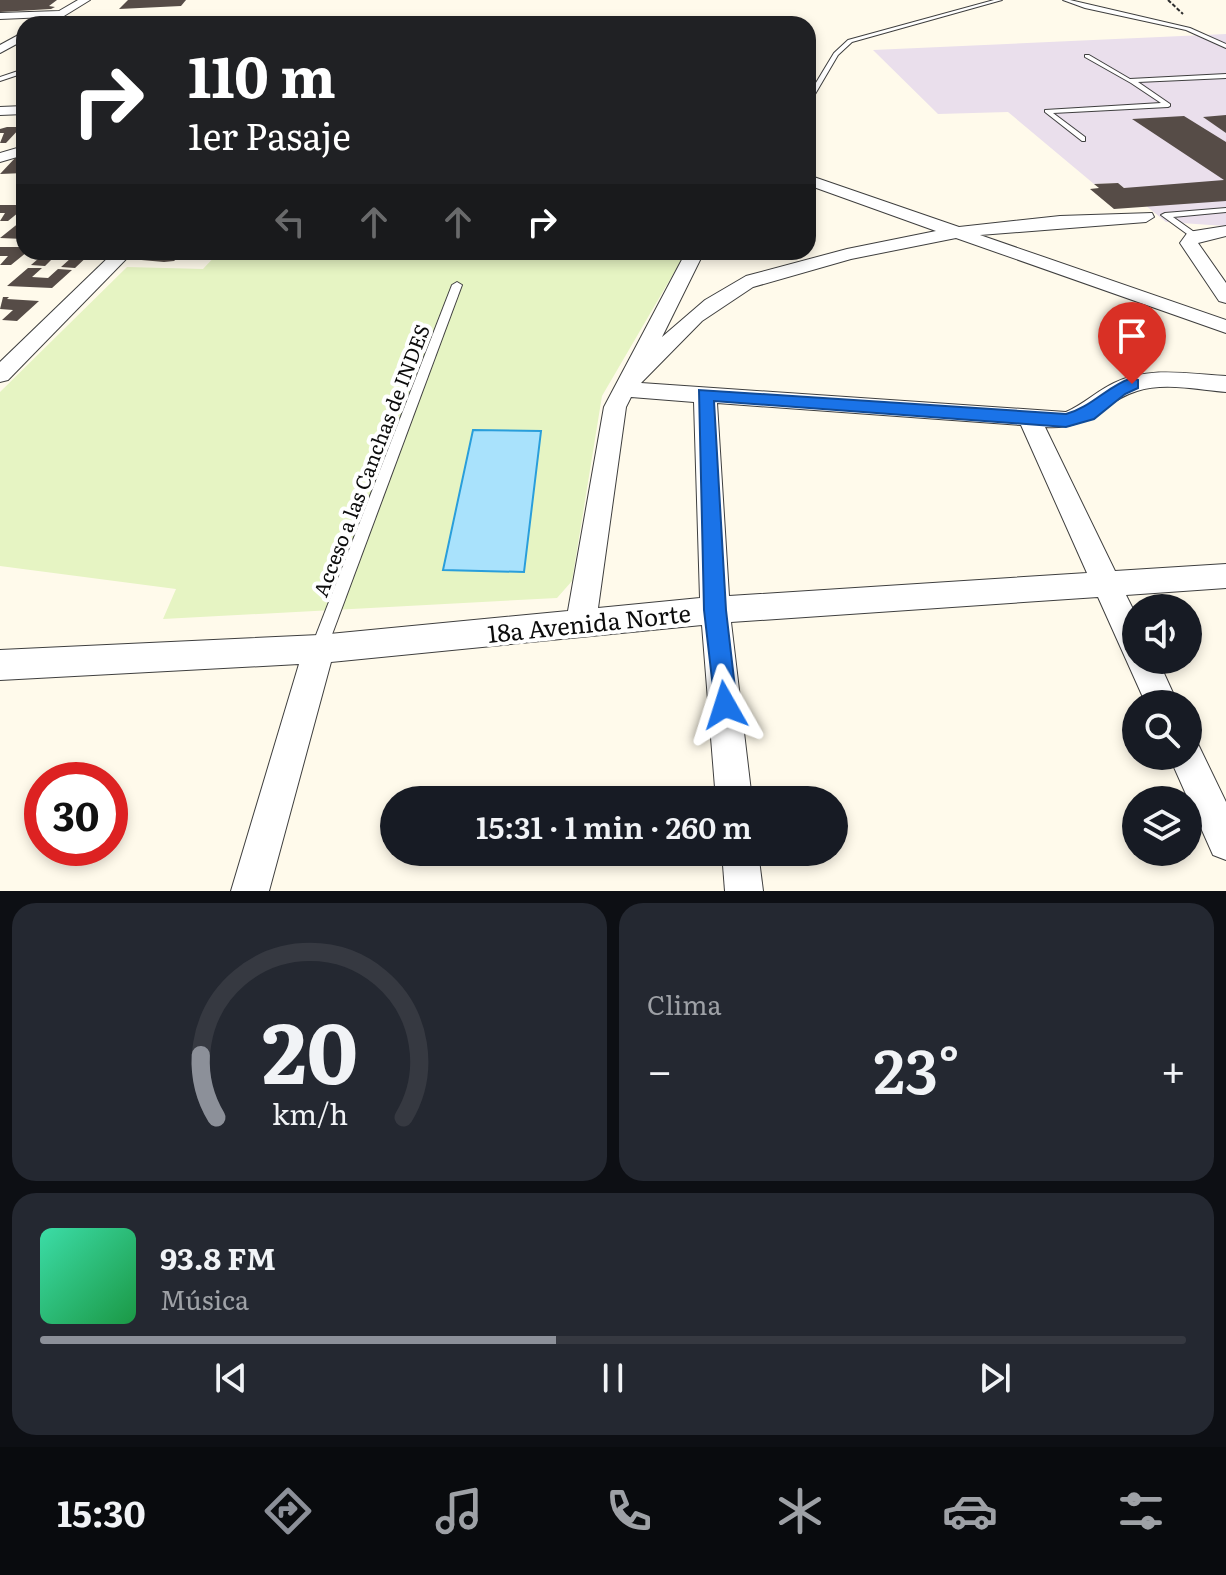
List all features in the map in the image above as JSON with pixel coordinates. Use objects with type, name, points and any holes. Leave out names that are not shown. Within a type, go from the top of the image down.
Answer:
[{"type":"street","points":[[56,16],[85,0]]},
{"type":"street","points":[[0,16],[59,14]]},
{"type":"street","points":[[816,183],[1226,327]]},
{"type":"street","points":[[622,389],[687,324],[746,283],[851,252],[960,233],[1025,223],[1146,217]]},
{"type":"street","points":[[1226,231],[1194,236],[1189,243],[1226,297]]},
{"type":"street","points":[[0,375],[116,260]]},
{"type":"street","points":[[581,623],[615,407],[691,260]]},
{"type":"street","points":[[622,389],[1066,420],[1088,414],[1132,384],[1156,381],[1226,384]]},
{"type":"street","points":[[705,394],[715,610],[733,786]]},
{"type":"street","points":[[1030,419],[1122,618]]},
{"type":"street","name":"18a Avenida Norte","points":[[0,665],[319,649],[715,610],[1226,576]]},
{"type":"street","points":[[250,891],[319,649]]},
{"type":"street","points":[[1193,770],[1226,842]]},
{"type":"street","points":[[741,866],[744,891]]},
{"type":"lane","points":[[816,88],[836,54],[850,41],[1000,0]]},
{"type":"lane","points":[[1065,0],[1102,11],[1200,30],[1226,46]]},
{"type":"lane","points":[[1082,139],[1047,111],[1168,105],[1087,56]]},
{"type":"lane","points":[[1132,81],[1226,76]]},
{"type":"lane","points":[[1194,236],[1165,215],[1226,210]]},
{"type":"lane","name":"Acceso a las Canchas de INDES","points":[[319,649],[457,285]]},
{"type":"shaded area","points":[[1226,34],[1226,226],[1166,222],[1118,183],[1094,184],[1008,112],[938,114],[873,50]]},
{"type":"green space","points":[[211,260],[681,260],[602,396],[572,581],[557,598],[163,619],[176,589],[0,566],[0,392],[127,267],[203,269]]},
{"type":"water","points":[[473,430],[541,431],[524,572],[443,570]]},
{"type":"building","points":[[0,0],[57,0],[49,6],[55,7],[51,9],[0,12]]},
{"type":"building","points":[[128,0],[186,0],[181,6],[119,9]]},
{"type":"building","points":[[1226,115],[1226,133],[1203,117]]},
{"type":"building","points":[[1184,116],[1226,142],[1226,201],[1114,209],[1090,189],[1099,188],[1094,184],[1118,183],[1124,188],[1224,180],[1132,119]]},
{"type":"building","points":[[16,127],[16,132],[6,143],[0,143],[4,133],[0,133],[0,129]]},
{"type":"building","points":[[16,157],[16,173],[0,174]]},
{"type":"building","points":[[0,205],[16,205],[16,214],[8,221],[0,221],[5,213],[0,213]]},
{"type":"building","points":[[16,225],[16,239],[0,238]]},
{"type":"building","points":[[0,247],[16,247],[17,260],[11,265],[0,265],[8,256],[0,256]]},
{"type":"building","points":[[37,260],[51,260],[45,266],[31,265]]},
{"type":"building","points":[[69,260],[84,260],[75,268],[61,267]]},
{"type":"building","points":[[28,268],[42,268],[32,277],[48,278],[58,269],[72,270],[52,288],[7,286]]},
{"type":"building","points":[[3,297],[39,301],[17,321],[2,320],[13,310],[0,309]]},
{"type":"route","points":[[725,705],[715,610],[705,394],[1066,420],[1088,414],[1132,384]]}]
